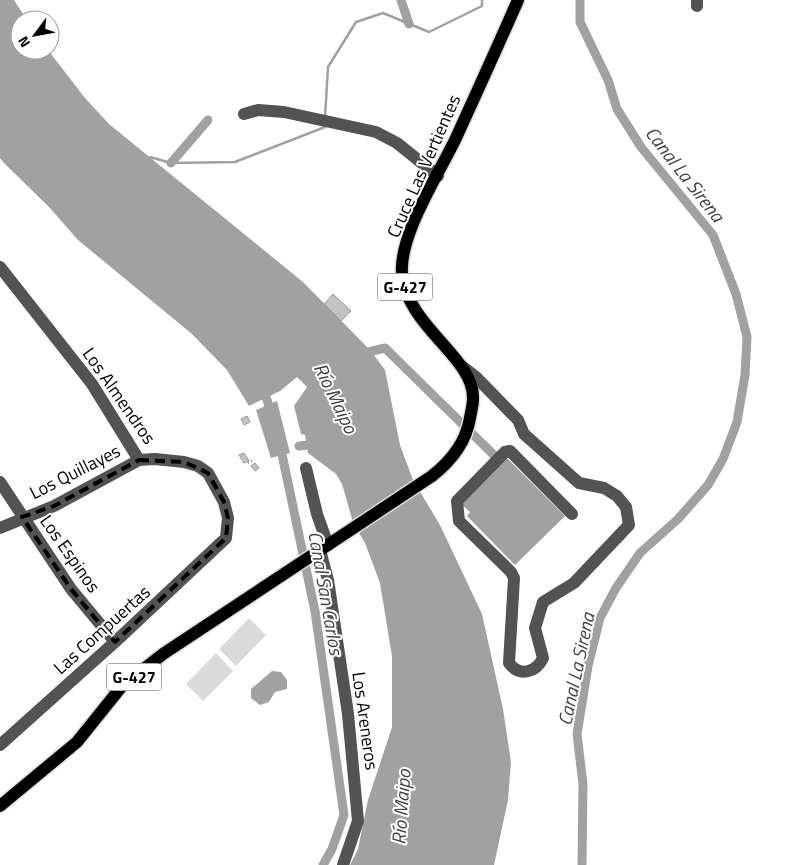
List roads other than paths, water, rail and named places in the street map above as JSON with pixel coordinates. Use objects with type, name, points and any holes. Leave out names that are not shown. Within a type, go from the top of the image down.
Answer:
[{"type":"main road","name":"Cruce Las Vertientes","points":[[0,806],[77,742],[122,686],[163,654],[422,482],[448,462],[464,441],[474,398],[463,367],[429,330],[412,306],[402,273],[407,241],[518,0]]},
{"type":"street","points":[[244,114],[258,110],[267,111],[376,132],[397,143],[438,176]]},
{"type":"street","name":"Los Almendros","points":[[0,267],[92,384],[139,460],[155,459],[184,462],[198,466],[208,473],[224,502],[228,518],[226,538]]},
{"type":"street","points":[[463,367],[476,377],[518,420],[524,434],[579,483],[604,488],[617,496],[626,507],[628,515],[628,525],[574,583],[543,602],[535,628],[543,658],[535,669],[527,672],[513,668],[509,663],[514,578],[511,572],[459,521],[456,501],[505,452],[510,450],[572,514]]},
{"type":"street","name":"Los Quillayes","points":[[0,528],[22,517],[54,506],[139,460]]},
{"type":"street","name":"Los Areneros","points":[[306,468],[317,514],[348,714],[358,821],[350,850],[343,865]]},
{"type":"street","name":"Los Espinos","points":[[0,482],[71,589],[115,642]]},
{"type":"street","name":"Las Compuertas","points":[[0,745],[115,642],[226,538]]},
{"type":"water","name":"Río Maipo","points":[[0,0],[14,0],[20,10],[10,10],[10,60],[56,60],[85,98],[109,124],[303,282],[371,351],[385,370],[400,445],[413,480],[440,525],[482,614],[503,709],[511,762],[508,800],[494,865],[350,865],[358,849],[368,800],[392,727],[392,656],[380,583],[365,543],[353,522],[342,484],[336,474],[308,453],[305,435],[301,434],[294,406],[307,387],[297,377],[280,391],[249,406],[227,370],[192,334],[78,240],[49,207],[0,158]]},
{"type":"water","points":[[277,401],[290,453],[271,458],[256,410]]},
{"type":"water","points":[[506,457],[565,516],[515,565],[467,516],[470,512],[460,503]]},
{"type":"water","points":[[272,671],[281,672],[287,680],[287,689],[275,692],[269,702],[260,705],[251,698],[251,689]]},
{"type":"waterway","points":[[401,0],[409,24]]},
{"type":"waterway","points":[[325,117],[328,67],[356,22],[383,13],[429,32],[482,6],[482,0]]},
{"type":"waterway","name":"Canal La Sirena","points":[[580,0],[580,22],[608,80],[617,109],[641,147],[713,235],[736,294],[747,337],[745,375],[737,422],[723,459],[708,485],[678,519],[640,553],[616,588],[600,618],[588,666],[577,734],[583,784],[582,865]]},
{"type":"waterway","points":[[171,163],[208,120]]},
{"type":"waterway","points":[[150,157],[171,163],[235,162],[325,127],[325,125]]},
{"type":"waterway","points":[[360,354],[385,348],[501,462]]},
{"type":"waterway","name":"Canal San Carlos","points":[[266,387],[266,397],[272,415]]},
{"type":"waterway","points":[[299,446],[318,444]]},
{"type":"waterway","name":"Canal San Carlos","points":[[280,445],[315,611],[344,815],[332,849],[323,865]]}]
